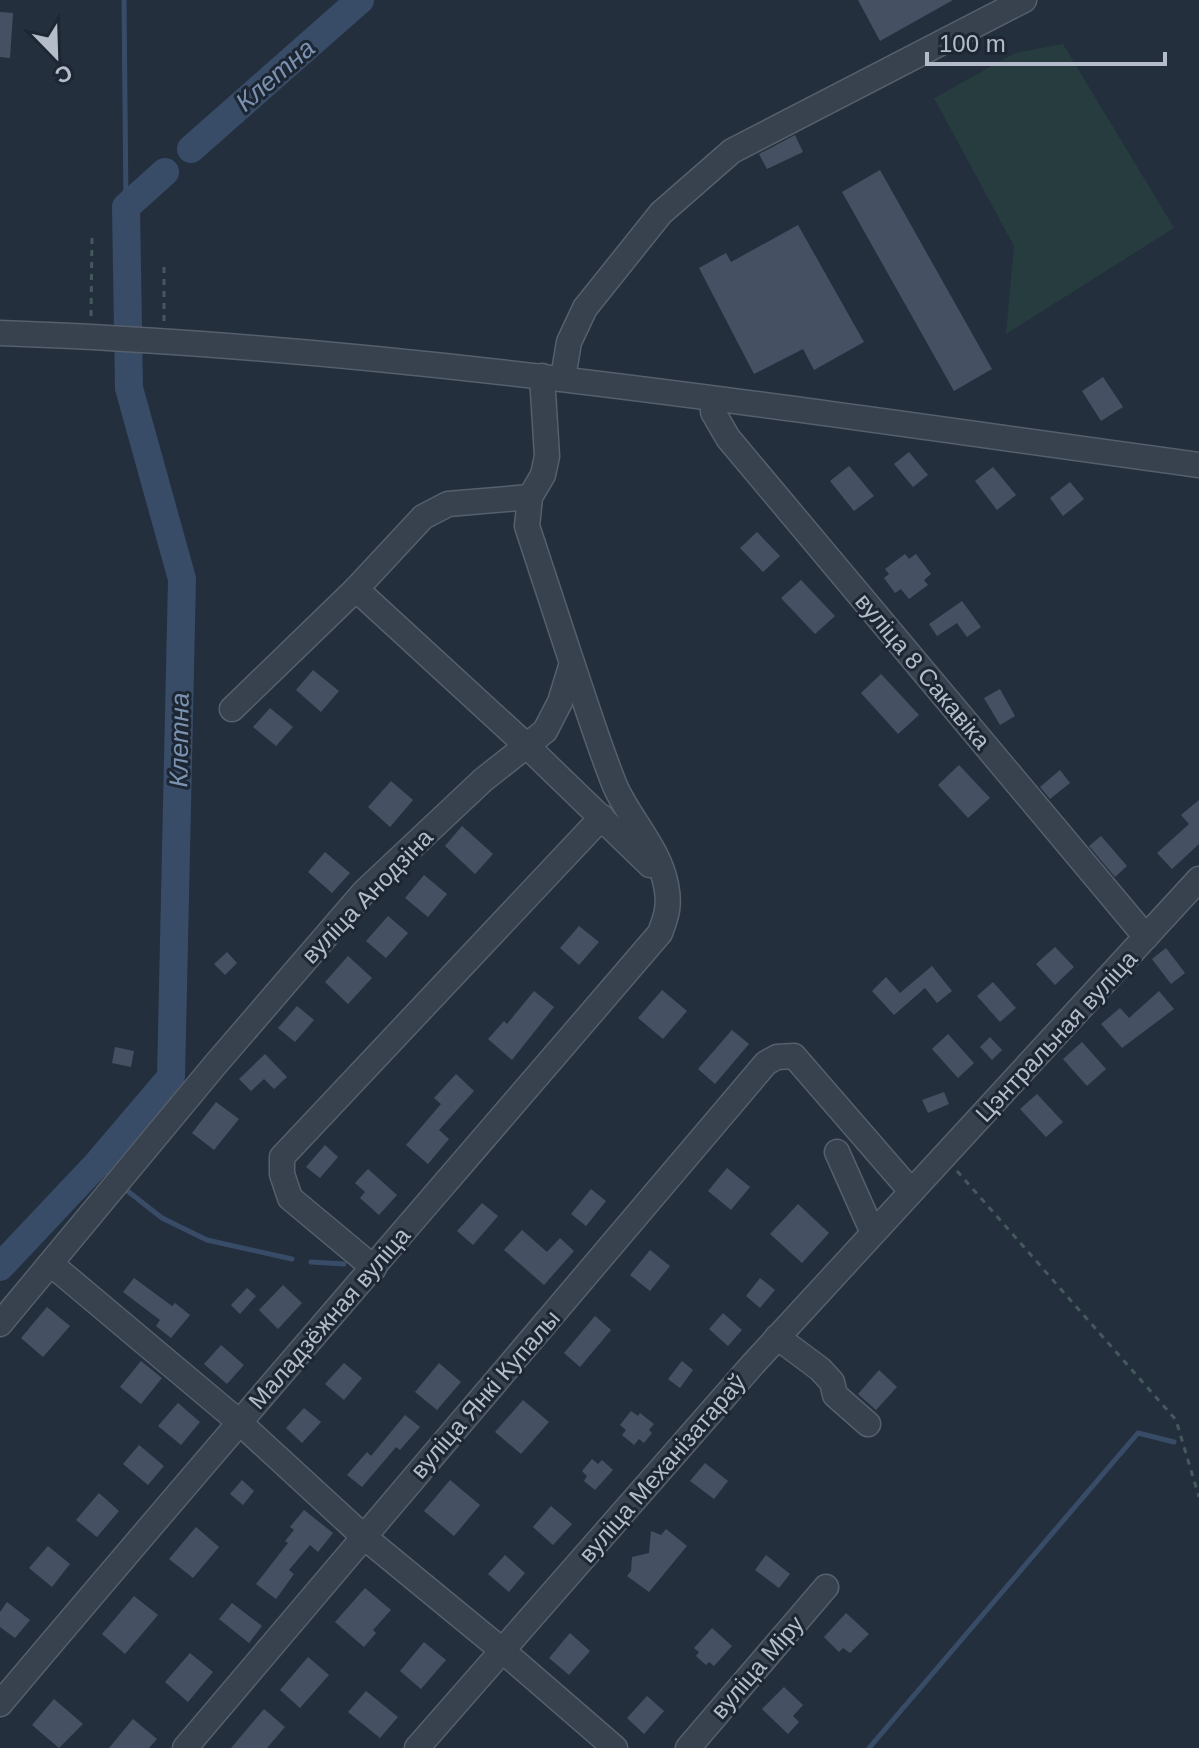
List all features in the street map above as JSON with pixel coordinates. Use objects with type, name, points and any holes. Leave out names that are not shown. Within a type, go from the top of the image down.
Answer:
[{"type":"street","points":[[665,881],[656,855],[629,814],[615,785],[527,526],[530,497],[543,475],[547,456],[553,377],[585,308],[661,213],[732,151],[1024,0]]},
{"type":"street","points":[[0,333],[152,340],[553,377],[1199,465]]},
{"type":"street","name":"вуліца 8 Сакавіка","points":[[714,399],[713,412],[728,438],[1146,937]]},
{"type":"street","points":[[232,709],[356,589],[423,517],[448,504],[530,497]]},
{"type":"street","points":[[356,589],[528,747],[665,881]]},
{"type":"street","name":"вуліца Анодзіна","points":[[0,1324],[215,1065],[364,892],[483,780],[545,731],[560,702],[572,663]]},
{"type":"street","points":[[374,1268],[290,1198],[282,1174],[282,1157],[602,817]]},
{"type":"street","name":"Цэнтральная вуліца","points":[[911,1191],[1199,879]]},
{"type":"street","name":"Маладзёжная вуліца","points":[[0,1704],[238,1421],[374,1268],[660,933],[670,907],[665,881]]},
{"type":"street","name":"вуліца Янкі Купалы","points":[[185,1748],[766,1063],[777,1057],[794,1056],[911,1191]]},
{"type":"street","points":[[837,1152],[873,1233]]},
{"type":"street","name":"вуліца Механізатараў","points":[[417,1748],[777,1337],[911,1191]]},
{"type":"street","points":[[51,1264],[238,1421],[363,1536],[615,1748]]},
{"type":"street","points":[[777,1337],[820,1369],[832,1382],[835,1395],[868,1424]]},
{"type":"street","name":"вуліца Міру","points":[[688,1748],[826,1587]]},
{"type":"path","points":[[92,236],[97,337]]},
{"type":"path","points":[[152,340],[164,265]]},
{"type":"path","points":[[945,1156],[1176,1420],[1199,1497]]},
{"type":"green space","points":[[1063,44],[1174,228],[1006,334],[1014,246],[934,98],[1015,53]]},
{"type":"building","points":[[858,0],[953,0],[880,41]]},
{"type":"building","points":[[0,12],[13,13],[10,58],[0,57]]},
{"type":"building","points":[[795,135],[803,152],[767,169],[759,154]]},
{"type":"building","points":[[880,170],[992,369],[954,391],[842,192]]},
{"type":"building","points":[[798,225],[864,342],[814,370],[803,349],[754,374],[699,268],[726,253],[731,262]]},
{"type":"building","points":[[1103,377],[1123,407],[1101,421],[1082,391]]},
{"type":"building","points":[[909,452],[928,475],[913,487],[894,464]]},
{"type":"building","points":[[849,466],[874,496],[854,511],[830,481]]},
{"type":"building","points":[[993,467],[1016,495],[997,510],[975,481]]},
{"type":"building","points":[[1070,482],[1084,499],[1063,516],[1050,498]]},
{"type":"building","points":[[757,532],[780,556],[763,572],[740,548]]},
{"type":"building","points":[[905,554],[909,559],[916,554],[931,574],[924,580],[928,585],[909,599],[901,589],[895,593],[884,578],[889,574],[885,569]]},
{"type":"building","points":[[801,580],[835,616],[815,634],[781,598]]},
{"type":"building","points":[[962,601],[981,627],[967,637],[957,623],[937,636],[929,624]]},
{"type":"building","points":[[313,670],[339,691],[321,712],[296,690]]},
{"type":"building","points":[[881,674],[919,715],[898,734],[861,693]]},
{"type":"building","points":[[1000,689],[1015,716],[1000,725],[984,698]]},
{"type":"building","points":[[270,708],[293,727],[276,746],[253,727]]},
{"type":"building","points":[[959,765],[990,798],[968,818],[938,785]]},
{"type":"building","points":[[1060,770],[1070,783],[1050,799],[1040,787]]},
{"type":"building","points":[[391,781],[413,800],[390,827],[368,807]]},
{"type":"building","points":[[1199,800],[1199,844],[1172,869],[1157,853],[1189,824],[1181,815]]},
{"type":"building","points":[[462,826],[493,854],[475,874],[445,846]]},
{"type":"building","points":[[1101,836],[1127,866],[1115,877],[1089,846]]},
{"type":"building","points":[[325,852],[350,873],[332,893],[308,872]]},
{"type":"building","points":[[424,875],[447,894],[428,917],[405,898]]},
{"type":"building","points":[[388,916],[408,933],[386,958],[366,941]]},
{"type":"building","points":[[579,926],[599,942],[579,965],[560,948]]},
{"type":"building","points":[[1055,947],[1074,967],[1055,985],[1036,964]]},
{"type":"building","points":[[1166,948],[1185,973],[1171,984],[1152,959]]},
{"type":"building","points":[[227,952],[237,963],[225,975],[214,964]]},
{"type":"building","points":[[348,956],[372,978],[348,1004],[325,982]]},
{"type":"building","points":[[932,966],[952,991],[937,1003],[925,988],[894,1015],[872,991],[886,977],[900,993]]},
{"type":"building","points":[[993,982],[1016,1008],[1000,1022],[977,996]]},
{"type":"building","points":[[662,990],[687,1011],[663,1039],[638,1018]]},
{"type":"building","points":[[534,991],[554,1007],[512,1060],[488,1039],[504,1021],[507,1024]]},
{"type":"building","points":[[1159,991],[1174,1009],[1122,1048],[1101,1024],[1120,1008],[1129,1018]]},
{"type":"building","points":[[297,1006],[314,1020],[295,1042],[278,1028]]},
{"type":"building","points":[[732,1030],[749,1044],[715,1084],[698,1069]]},
{"type":"building","points":[[948,1034],[974,1063],[958,1078],[932,1049]]},
{"type":"building","points":[[990,1037],[1002,1050],[992,1060],[980,1047]]},
{"type":"building","points":[[1082,1042],[1106,1069],[1087,1086],[1063,1059]]},
{"type":"building","points":[[115,1047],[134,1051],[131,1067],[112,1063]]},
{"type":"building","points":[[265,1054],[287,1077],[274,1089],[264,1079],[251,1091],[239,1079]]},
{"type":"building","points":[[456,1074],[474,1091],[439,1130],[449,1139],[428,1164],[406,1145],[441,1104],[434,1098]]},
{"type":"building","points":[[944,1092],[949,1104],[928,1113],[922,1100]]},
{"type":"building","points":[[1037,1094],[1063,1122],[1046,1137],[1020,1109]]},
{"type":"building","points":[[216,1102],[239,1119],[214,1150],[192,1133]]},
{"type":"building","points":[[325,1145],[338,1157],[320,1178],[306,1167]]},
{"type":"building","points":[[727,1168],[750,1187],[731,1210],[708,1191]]},
{"type":"building","points":[[368,1169],[397,1195],[379,1215],[360,1198],[365,1192],[355,1183]]},
{"type":"building","points":[[591,1189],[606,1201],[586,1226],[571,1214]]},
{"type":"building","points":[[482,1203],[498,1216],[473,1245],[457,1231]]},
{"type":"building","points":[[798,1204],[829,1233],[802,1263],[770,1234]]},
{"type":"building","points":[[522,1230],[547,1252],[560,1238],[574,1251],[544,1285],[504,1250]]},
{"type":"building","points":[[650,1250],[670,1266],[650,1291],[630,1275]]},
{"type":"building","points":[[134,1278],[172,1306],[175,1303],[190,1315],[171,1338],[156,1326],[160,1320],[123,1292]]},
{"type":"building","points":[[760,1278],[775,1290],[760,1308],[746,1296]]},
{"type":"building","points":[[283,1285],[302,1303],[278,1329],[259,1310]]},
{"type":"building","points":[[247,1288],[256,1296],[240,1314],[231,1305]]},
{"type":"building","points":[[47,1307],[70,1326],[43,1357],[21,1338]]},
{"type":"building","points":[[723,1313],[742,1330],[728,1346],[709,1329]]},
{"type":"building","points":[[595,1316],[611,1330],[580,1367],[564,1353]]},
{"type":"building","points":[[221,1345],[244,1365],[227,1384],[204,1364]]},
{"type":"building","points":[[141,1361],[162,1378],[141,1404],[120,1387]]},
{"type":"building","points":[[682,1361],[693,1370],[680,1388],[668,1379]]},
{"type":"building","points":[[344,1363],[362,1378],[344,1400],[325,1384]]},
{"type":"building","points":[[439,1363],[461,1382],[437,1410],[415,1392]]},
{"type":"building","points":[[879,1370],[897,1387],[876,1410],[858,1394]]},
{"type":"building","points":[[523,1400],[549,1422],[521,1454],[495,1432]]},
{"type":"building","points":[[178,1403],[200,1422],[181,1445],[158,1426]]},
{"type":"building","points":[[304,1408],[321,1422],[302,1443],[286,1428]]},
{"type":"building","points":[[631,1411],[638,1416],[640,1413],[654,1424],[649,1430],[652,1433],[644,1443],[639,1439],[634,1445],[622,1435],[626,1430],[620,1425]]},
{"type":"building","points":[[405,1415],[420,1427],[400,1450],[396,1447],[362,1487],[347,1475],[367,1452],[371,1456]]},
{"type":"building","points":[[139,1445],[164,1466],[148,1485],[123,1464]]},
{"type":"building","points":[[592,1459],[598,1464],[602,1460],[613,1470],[595,1490],[584,1481],[587,1476],[582,1471]]},
{"type":"building","points":[[705,1463],[728,1481],[714,1499],[690,1481]]},
{"type":"building","points":[[242,1480],[254,1491],[243,1505],[230,1494]]},
{"type":"building","points":[[450,1480],[480,1505],[454,1536],[424,1511]]},
{"type":"building","points":[[99,1493],[119,1511],[97,1537],[76,1520]]},
{"type":"building","points":[[551,1506],[572,1524],[553,1545],[533,1527]]},
{"type":"building","points":[[304,1510],[333,1533],[318,1552],[310,1545],[289,1570],[294,1574],[276,1599],[256,1584],[288,1543],[285,1541],[294,1530],[290,1527]]},
{"type":"building","points":[[196,1527],[219,1547],[193,1578],[169,1559]]},
{"type":"building","points":[[666,1529],[687,1546],[649,1592],[627,1576],[631,1571],[632,1557],[649,1553],[651,1531],[661,1535]]},
{"type":"building","points":[[48,1546],[70,1564],[52,1587],[29,1568]]},
{"type":"building","points":[[505,1555],[525,1573],[509,1592],[488,1574]]},
{"type":"building","points":[[766,1555],[790,1574],[779,1588],[755,1570]]},
{"type":"building","points":[[365,1588],[391,1610],[373,1630],[376,1633],[364,1647],[335,1622]]},
{"type":"building","points":[[134,1596],[158,1615],[125,1654],[102,1634]]},
{"type":"building","points":[[7,1602],[30,1620],[15,1638],[0,1627],[0,1612]]},
{"type":"building","points":[[232,1603],[262,1626],[249,1643],[219,1619]]},
{"type":"building","points":[[846,1613],[869,1634],[850,1653],[843,1648],[839,1652],[824,1637]]},
{"type":"building","points":[[712,1628],[732,1646],[714,1666],[709,1662],[706,1665],[696,1656],[699,1652],[694,1648]]},
{"type":"building","points":[[570,1633],[590,1651],[569,1675],[549,1658]]},
{"type":"building","points":[[424,1642],[446,1660],[421,1689],[400,1671]]},
{"type":"building","points":[[190,1653],[213,1672],[188,1702],[165,1682]]},
{"type":"building","points":[[308,1657],[329,1675],[300,1708],[280,1690]]},
{"type":"building","points":[[784,1687],[803,1705],[793,1716],[799,1722],[788,1734],[762,1709]]},
{"type":"building","points":[[366,1691],[398,1717],[380,1738],[348,1712]]},
{"type":"building","points":[[647,1696],[664,1711],[644,1734],[627,1718]]},
{"type":"building","points":[[54,1699],[83,1724],[59,1748],[32,1725]]},
{"type":"building","points":[[264,1709],[285,1727],[267,1748],[231,1748]]},
{"type":"building","points":[[133,1719],[157,1739],[149,1748],[109,1748]]},
{"type":"waterway","points":[[124,0],[126,207]]},
{"type":"waterway","name":"Клетна","points":[[191,149],[360,0]]},
{"type":"waterway","name":"Клетна","points":[[0,1267],[97,1164],[171,1077],[182,579],[129,388],[126,207],[165,172]]},
{"type":"waterway","points":[[97,1164],[110,1175]]},
{"type":"waterway","points":[[125,1189],[162,1218],[207,1240],[292,1259]]},
{"type":"waterway","points":[[311,1262],[344,1264]]},
{"type":"waterway","points":[[869,1748],[1138,1433],[1174,1442]]}]
